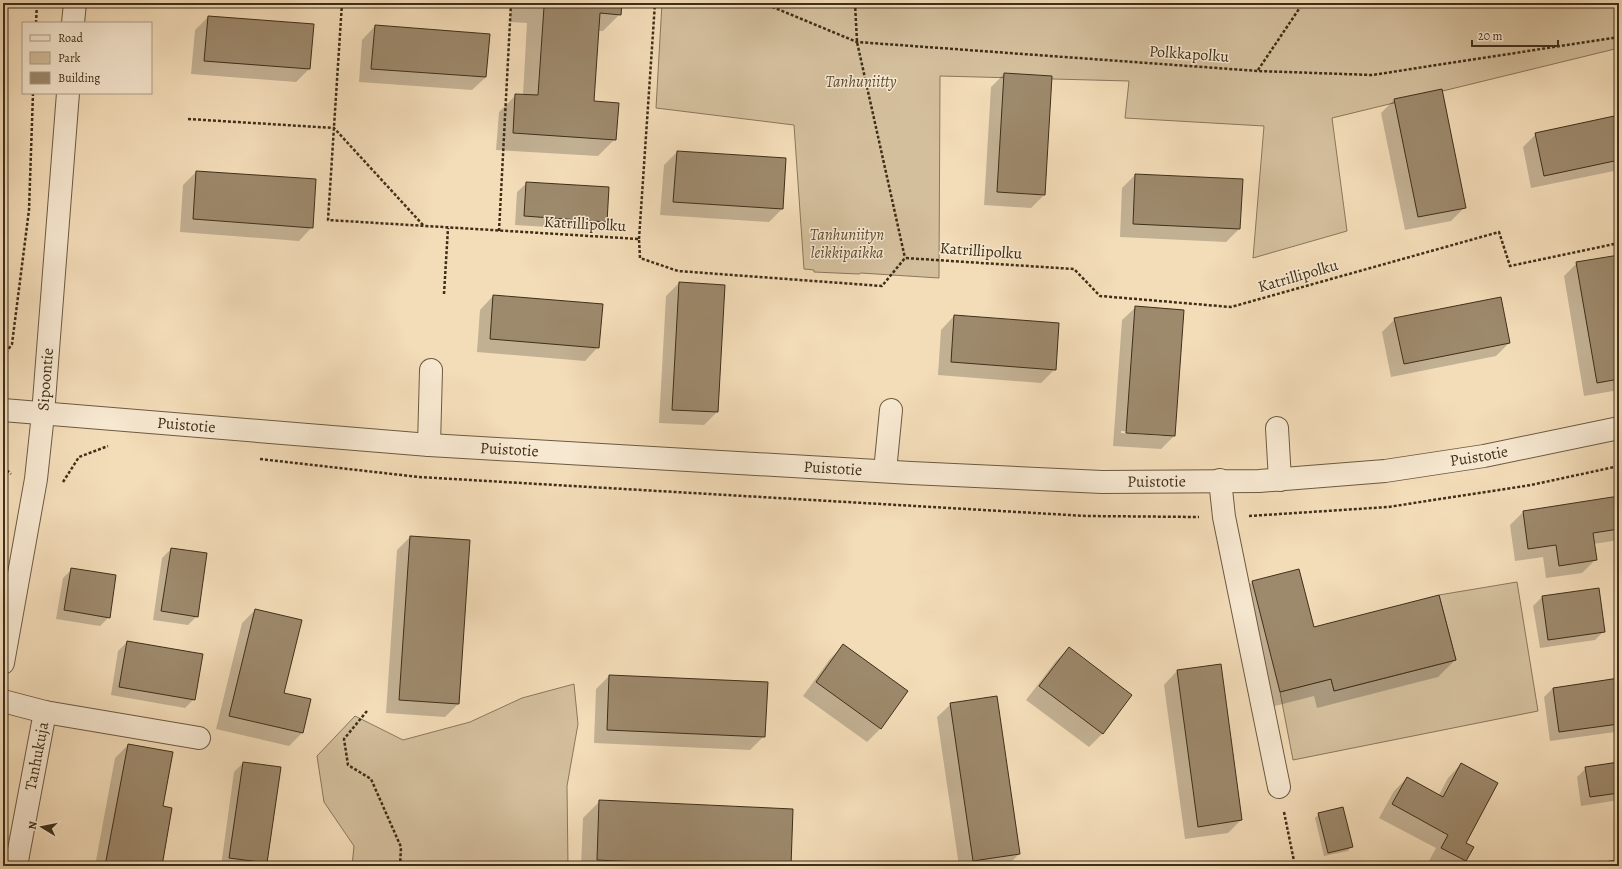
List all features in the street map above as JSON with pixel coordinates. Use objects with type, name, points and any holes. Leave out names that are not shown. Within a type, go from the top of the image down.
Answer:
[{"type":"street","points":[[73,22],[75,3]]},
{"type":"street","name":"Sipoontie","points":[[3,663],[36,479],[43,414],[68,94]]},
{"type":"street","points":[[429,444],[431,370]]},
{"type":"street","name":"Puistotie","points":[[3,410],[429,444],[885,471],[1102,482],[1280,480],[1384,471],[1476,457],[1619,428]]},
{"type":"street","points":[[885,471],[891,410]]},
{"type":"street","points":[[1277,428],[1280,480]]},
{"type":"street","points":[[1220,480],[1224,517],[1280,787]]},
{"type":"street","name":"Tanhukuja","points":[[3,701],[45,712],[16,866]]},
{"type":"street","points":[[45,712],[199,738]]},
{"type":"path","points":[[36,22],[37,3]]},
{"type":"path","points":[[334,128],[342,3]]},
{"type":"path","points":[[499,231],[511,3]]},
{"type":"path","points":[[639,239],[655,3]]},
{"type":"path","name":"Polkkapolku","points":[[763,3],[858,42],[1258,71],[1372,75],[1619,37]]},
{"type":"path","points":[[855,3],[858,42],[905,258]]},
{"type":"path","points":[[1258,71],[1303,3]]},
{"type":"path","points":[[3,357],[12,344],[29,210],[33,94]]},
{"type":"path","points":[[188,119],[334,128],[424,226]]},
{"type":"path","name":"Katrillipolku","points":[[334,128],[328,220],[639,239],[640,258],[678,271],[882,286],[905,258],[1074,269],[1100,296],[1231,307],[1499,232],[1510,266],[1619,243]]},
{"type":"path","points":[[444,294],[448,228]]},
{"type":"path","points":[[367,711],[344,739],[348,765],[371,779],[400,847],[400,866]]},
{"type":"path","points":[[1280,787],[1296,866]]},
{"type":"green space","name":"Tanhuniitty","points":[[662,3],[1619,3],[1619,48],[1332,118],[1347,231],[1253,258],[1264,126],[1125,118],[1129,81],[940,76],[939,278],[861,273],[814,272],[814,270],[804,269],[794,125],[656,108]]},
{"type":"green space","points":[[1517,582],[1538,711],[1293,760],[1280,692],[1331,679],[1334,691],[1456,660],[1439,595]]},
{"type":"green space","points":[[574,684],[578,724],[567,786],[568,866],[352,866],[354,846],[324,802],[317,756],[355,716],[403,740],[470,722],[522,698]]},
{"type":"building","points":[[527,3],[622,3],[621,15],[600,13],[594,101],[619,103],[616,140],[513,133],[515,94],[538,95],[544,7],[527,6]]},
{"type":"building","points":[[208,16],[314,24],[310,69],[204,61]]},
{"type":"building","points":[[375,25],[490,34],[486,77],[371,69]]},
{"type":"building","points":[[1004,73],[1052,76],[1045,195],[997,192]]},
{"type":"building","points":[[1442,89],[1466,208],[1418,217],[1394,99]]},
{"type":"building","points":[[1619,115],[1619,160],[1544,176],[1535,133]]},
{"type":"building","points":[[677,151],[786,158],[783,209],[673,202]]},
{"type":"building","points":[[196,171],[316,179],[313,228],[193,219]]},
{"type":"building","points":[[1135,174],[1243,179],[1240,229],[1133,224]]},
{"type":"building","points":[[526,182],[609,187],[607,222],[524,216]]},
{"type":"building","points":[[1619,255],[1619,379],[1597,383],[1576,262]]},
{"type":"building","points":[[679,282],[725,285],[718,412],[672,410]]},
{"type":"building","points":[[493,295],[603,304],[599,348],[490,339]]},
{"type":"building","points":[[1501,297],[1510,343],[1404,364],[1394,318]]},
{"type":"building","points":[[1135,306],[1184,310],[1175,436],[1126,433]]},
{"type":"building","points":[[954,315],[1059,323],[1056,370],[951,362]]},
{"type":"building","points":[[1619,496],[1619,529],[1593,533],[1597,560],[1559,566],[1556,545],[1528,549],[1523,511]]},
{"type":"building","points":[[410,536],[470,540],[459,704],[399,700]]},
{"type":"building","points":[[171,548],[207,553],[198,617],[161,611]]},
{"type":"building","points":[[71,568],[116,575],[110,618],[64,610]]},
{"type":"building","points":[[1299,569],[1314,627],[1439,595],[1456,660],[1334,691],[1331,679],[1280,692],[1252,581]]},
{"type":"building","points":[[1599,588],[1605,632],[1548,640],[1542,596]]},
{"type":"building","points":[[255,609],[302,620],[284,693],[311,699],[303,733],[229,716]]},
{"type":"building","points":[[127,641],[203,654],[195,700],[119,687]]},
{"type":"building","points":[[843,644],[908,691],[881,729],[816,682]]},
{"type":"building","points":[[1069,647],[1132,695],[1103,734],[1039,686]]},
{"type":"building","points":[[1221,664],[1242,820],[1198,827],[1177,670]]},
{"type":"building","points":[[609,675],[768,682],[765,737],[607,730]]},
{"type":"building","points":[[1619,678],[1619,724],[1559,732],[1553,688]]},
{"type":"building","points":[[997,696],[1020,854],[973,861],[950,703]]},
{"type":"building","points":[[128,744],[173,752],[163,806],[172,808],[162,866],[105,866]]},
{"type":"building","points":[[243,762],[281,767],[267,863],[229,858]]},
{"type":"building","points":[[1619,762],[1619,793],[1590,797],[1585,767]]},
{"type":"building","points":[[1461,763],[1498,783],[1466,843],[1474,847],[1466,861],[1441,848],[1448,835],[1392,804],[1407,777],[1443,797]]},
{"type":"building","points":[[599,800],[793,809],[791,866],[719,866],[597,860]]},
{"type":"building","points":[[1343,807],[1353,847],[1328,853],[1318,813]]},
{"type":"building","points":[[1619,860],[1619,866],[1597,866],[1596,863]]},
{"type":"park label","name":"Tanhuniityn leikkipaikka","points":[[847,244]]}]
